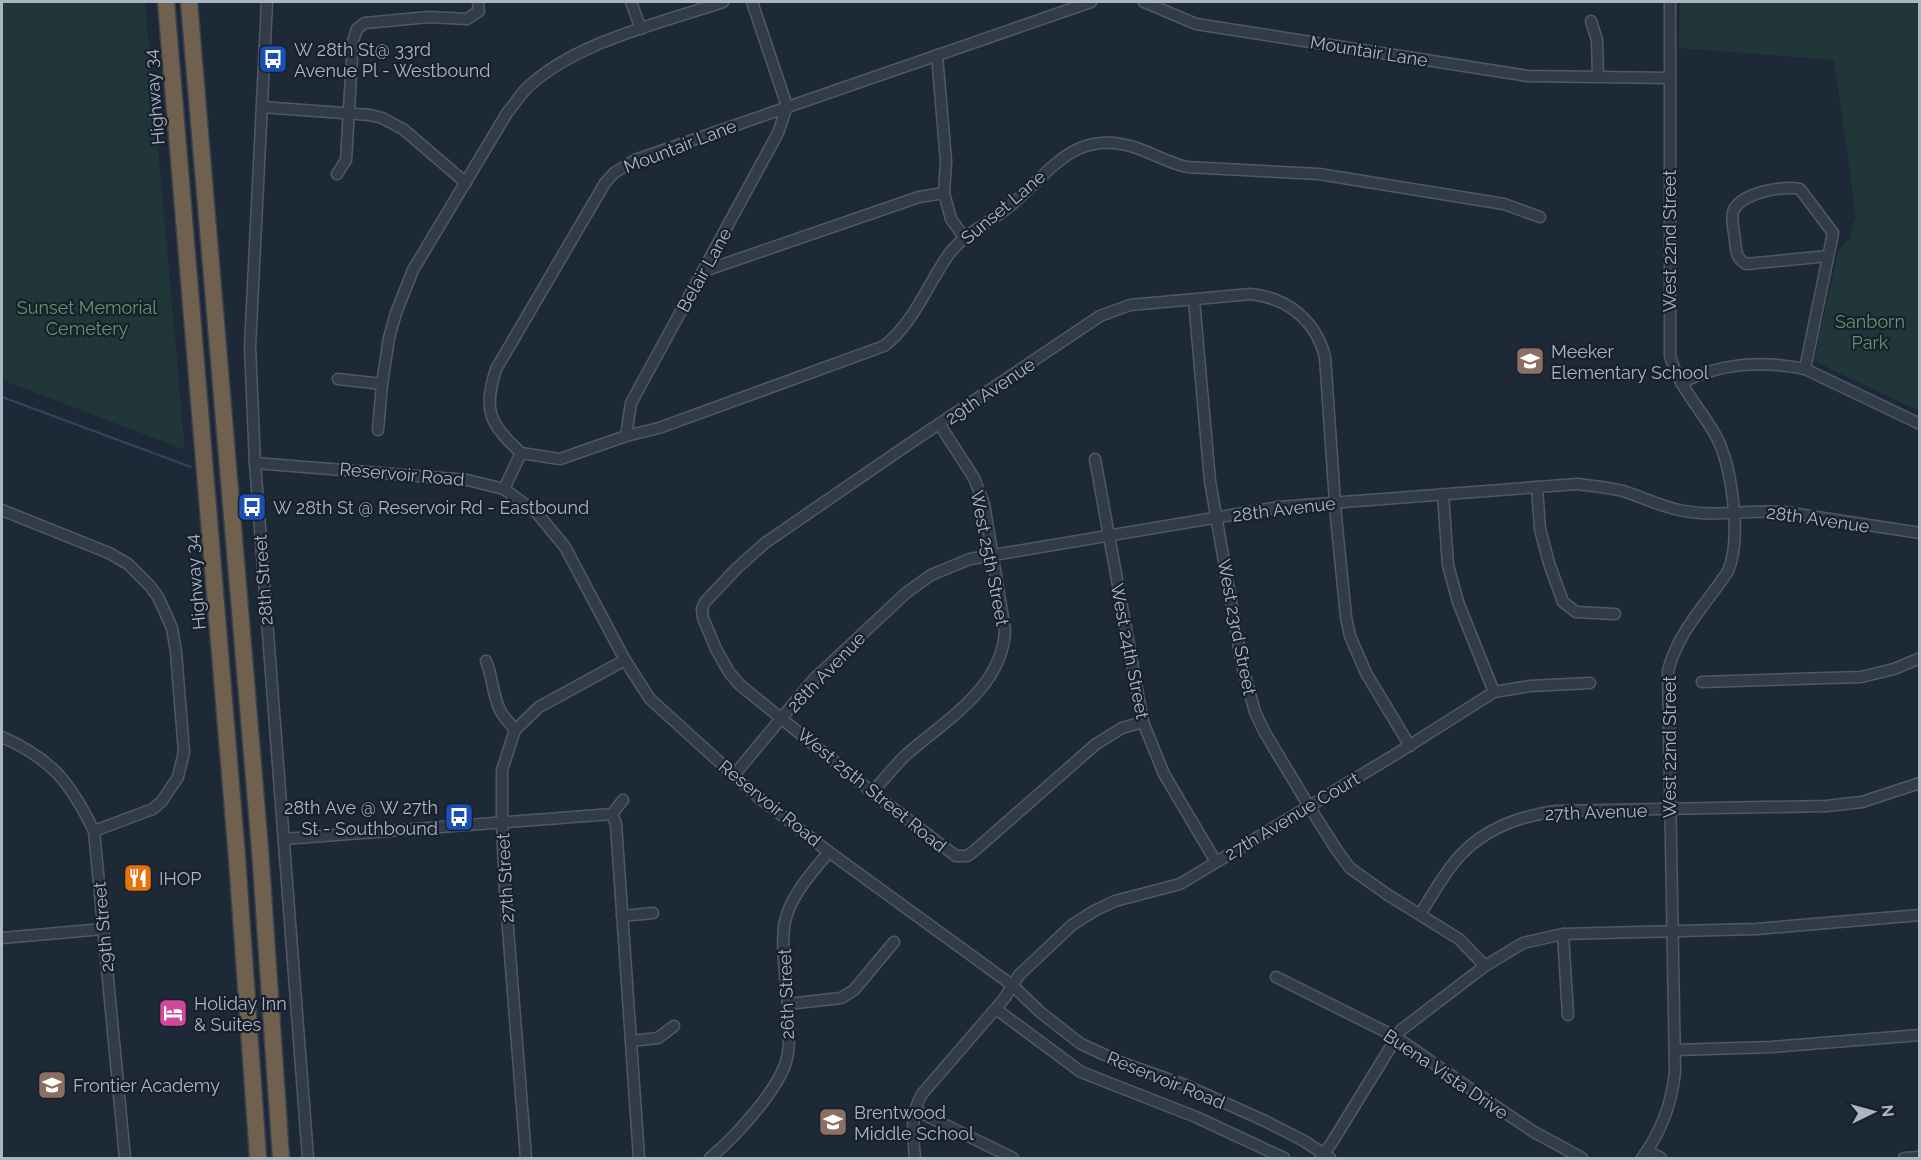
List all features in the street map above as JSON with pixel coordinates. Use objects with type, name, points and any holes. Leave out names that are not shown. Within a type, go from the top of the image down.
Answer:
[{"type":"highway","name":"Highway 34","points":[[166,2],[237,846],[258,1158]]},
{"type":"highway","points":[[189,2],[260,849],[280,1158]]},
{"type":"street","name":"28th Street","points":[[267,2],[250,347],[255,463],[308,1158]]},
{"type":"street","points":[[337,174],[346,160],[353,40],[360,25],[429,17],[467,19],[479,11],[478,2]]},
{"type":"street","points":[[631,2],[641,29]]},
{"type":"street","points":[[378,430],[389,338],[413,270],[507,113],[524,91],[556,66],[585,49],[723,2]]},
{"type":"street","points":[[752,2],[788,106]]},
{"type":"street","name":"Mountair Lane","points":[[521,453],[505,438],[492,420],[489,402],[490,388],[496,369],[605,183],[614,172],[635,160],[1091,2]]},
{"type":"street","name":"Mountair Lane","points":[[1144,2],[1196,24],[1528,76],[1670,78]]},
{"type":"street","name":"West 22nd Street","points":[[1644,1155],[1670,1106],[1675,1071],[1668,671],[1680,636],[1719,584],[1732,561],[1735,538],[1724,453],[1672,366],[1668,342],[1670,2]]},
{"type":"street","points":[[1592,21],[1597,40],[1598,77]]},
{"type":"street","points":[[937,55],[946,160],[944,193],[951,219],[964,237]]},
{"type":"street","name":"Belair Lane","points":[[626,436],[631,403],[778,133],[788,106]]},
{"type":"street","points":[[262,107],[370,115],[392,122],[466,183]]},
{"type":"street","name":"Sunset Lane","points":[[521,453],[560,459],[626,436],[659,428],[884,346],[895,338],[907,322],[949,254],[964,237],[1008,208],[1065,155],[1086,146],[1112,143],[1137,148],[1168,162],[1187,167],[1319,174],[1504,204],[1540,217]]},
{"type":"street","points":[[1805,369],[1833,233],[1805,193],[1792,187],[1766,190],[1740,203],[1734,209],[1732,216],[1736,252],[1740,260],[1746,264],[1828,256]]},
{"type":"street","points":[[704,271],[920,197],[944,193]]},
{"type":"street","name":"29th Avenue","points":[[702,609],[715,590],[765,543],[1100,316],[1130,305],[1251,294],[1271,297],[1292,308],[1316,331],[1325,357],[1335,502]]},
{"type":"street","name":"West 23rd Street","points":[[1194,300],[1210,481],[1248,690],[1265,733],[1350,868],[1388,895],[1459,939],[1485,966]]},
{"type":"street","points":[[1681,383],[1708,371],[1735,366],[1782,365],[1805,369],[1920,424]]},
{"type":"street","points":[[338,379],[382,384]]},
{"type":"street","name":"West 25th Street","points":[[872,792],[905,757],[987,682],[997,665],[1004,642],[1005,630],[984,504],[977,483],[940,425]]},
{"type":"street","points":[[504,489],[521,453]]},
{"type":"street","name":"West 24th Street","points":[[1095,459],[1143,722],[1164,774],[1216,862]]},
{"type":"street","name":"Reservoir Road","points":[[255,463],[467,480],[504,489],[537,513],[565,548],[625,660],[650,699],[758,796],[829,852],[1012,985],[1068,1035],[1094,1051],[1185,1085],[1265,1121],[1325,1157]]},
{"type":"street","name":"28th Avenue","points":[[734,775],[830,663],[917,585],[948,567],[970,559],[1280,507],[1577,484],[1622,491],[1680,511],[1707,513],[1764,510],[1920,533]]},
{"type":"street","points":[[1537,488],[1540,529],[1563,602],[1576,612],[1615,614]]},
{"type":"street","points":[[1443,494],[1448,566],[1458,602],[1494,692]]},
{"type":"street","points":[[1335,502],[1342,593],[1350,636],[1366,673],[1410,746]]},
{"type":"street","points":[[2,510],[109,553],[128,564],[158,597],[172,628],[184,752],[178,777],[162,801],[153,809],[94,831]]},
{"type":"street","name":"West 25th Street Road","points":[[702,609],[707,628],[729,672],[740,685],[872,792],[952,854],[960,857],[973,852],[1096,744],[1122,728],[1143,722]]},
{"type":"street","points":[[1702,682],[1861,677],[1894,669],[1920,658]]},
{"type":"street","name":"27th Street","points":[[526,1158],[502,823],[502,770],[515,730],[547,701],[625,660]]},
{"type":"street","points":[[486,661],[492,674],[495,697],[501,712],[515,730]]},
{"type":"street","name":"27th Avenue Court","points":[[915,1110],[922,1094],[996,1009],[1019,975],[1072,925],[1094,911],[1115,901],[1180,884],[1410,746],[1494,692],[1530,686],[1590,684]]},
{"type":"street","name":"29th Street","points":[[2,737],[50,765],[72,790],[94,831],[125,1158]]},
{"type":"street","name":"27th Avenue","points":[[1420,914],[1455,861],[1466,849],[1487,835],[1522,818],[1556,811],[1826,806],[1862,802],[1920,783]]},
{"type":"street","points":[[284,839],[612,814],[623,800]]},
{"type":"street","points":[[612,814],[616,824],[639,1158]]},
{"type":"street","name":"26th Street","points":[[710,1158],[720,1150],[757,1108],[782,1073],[789,1047],[784,929],[786,919],[800,890],[829,852]]},
{"type":"street","points":[[622,916],[653,913]]},
{"type":"street","points":[[1325,1157],[1401,1030],[1485,966],[1523,943],[1563,934],[1756,929],[1920,915]]},
{"type":"street","points":[[2,938],[103,929]]},
{"type":"street","points":[[1563,934],[1568,1015]]},
{"type":"street","points":[[788,1004],[841,998],[854,990],[894,942]]},
{"type":"street","name":"Buena Vista Drive","points":[[1276,977],[1396,1037],[1516,1120],[1582,1158]]},
{"type":"street","points":[[996,1009],[1081,1072],[1196,1117],[1284,1158]]},
{"type":"street","points":[[631,1041],[658,1038],[674,1026]]},
{"type":"street","points":[[1675,1050],[1772,1047],[1920,1035]]},
{"type":"street","points":[[915,1158],[912,1130],[915,1110],[1013,1158]]},
{"type":"street","points":[[1644,1155],[1660,1158]]},
{"type":"street","points":[[1904,1158],[1920,1157]]},
{"type":"green space","name":"Sunset Memorial Cemetery","points":[[2,2],[145,2],[185,450],[2,380]]},
{"type":"green space","name":"Sanborn Park","points":[[1680,2],[1919,2],[1919,411],[1814,361],[1838,251],[1849,239],[1856,217],[1834,60],[1679,48]]},
{"type":"waterway","points":[[2,397],[191,467]]},
{"type":"place","name":"W 28th St@ 33rd Avenue Pl - Westbound","points":[[273,59]]},
{"type":"place","name":"Meeker Elementary School","points":[[1530,361]]},
{"type":"place","name":"W 28th St @ Reservoir Rd - Eastbound","points":[[252,507]]},
{"type":"place","name":"28th Ave @ W 27th St - Southbound","points":[[459,817]]},
{"type":"place","name":"IHOP","points":[[138,878]]},
{"type":"place","name":"Holiday Inn & Suites","points":[[173,1013]]},
{"type":"place","name":"Frontier Academy","points":[[52,1085]]},
{"type":"place","name":"Brentwood Middle School","points":[[833,1122]]}]
